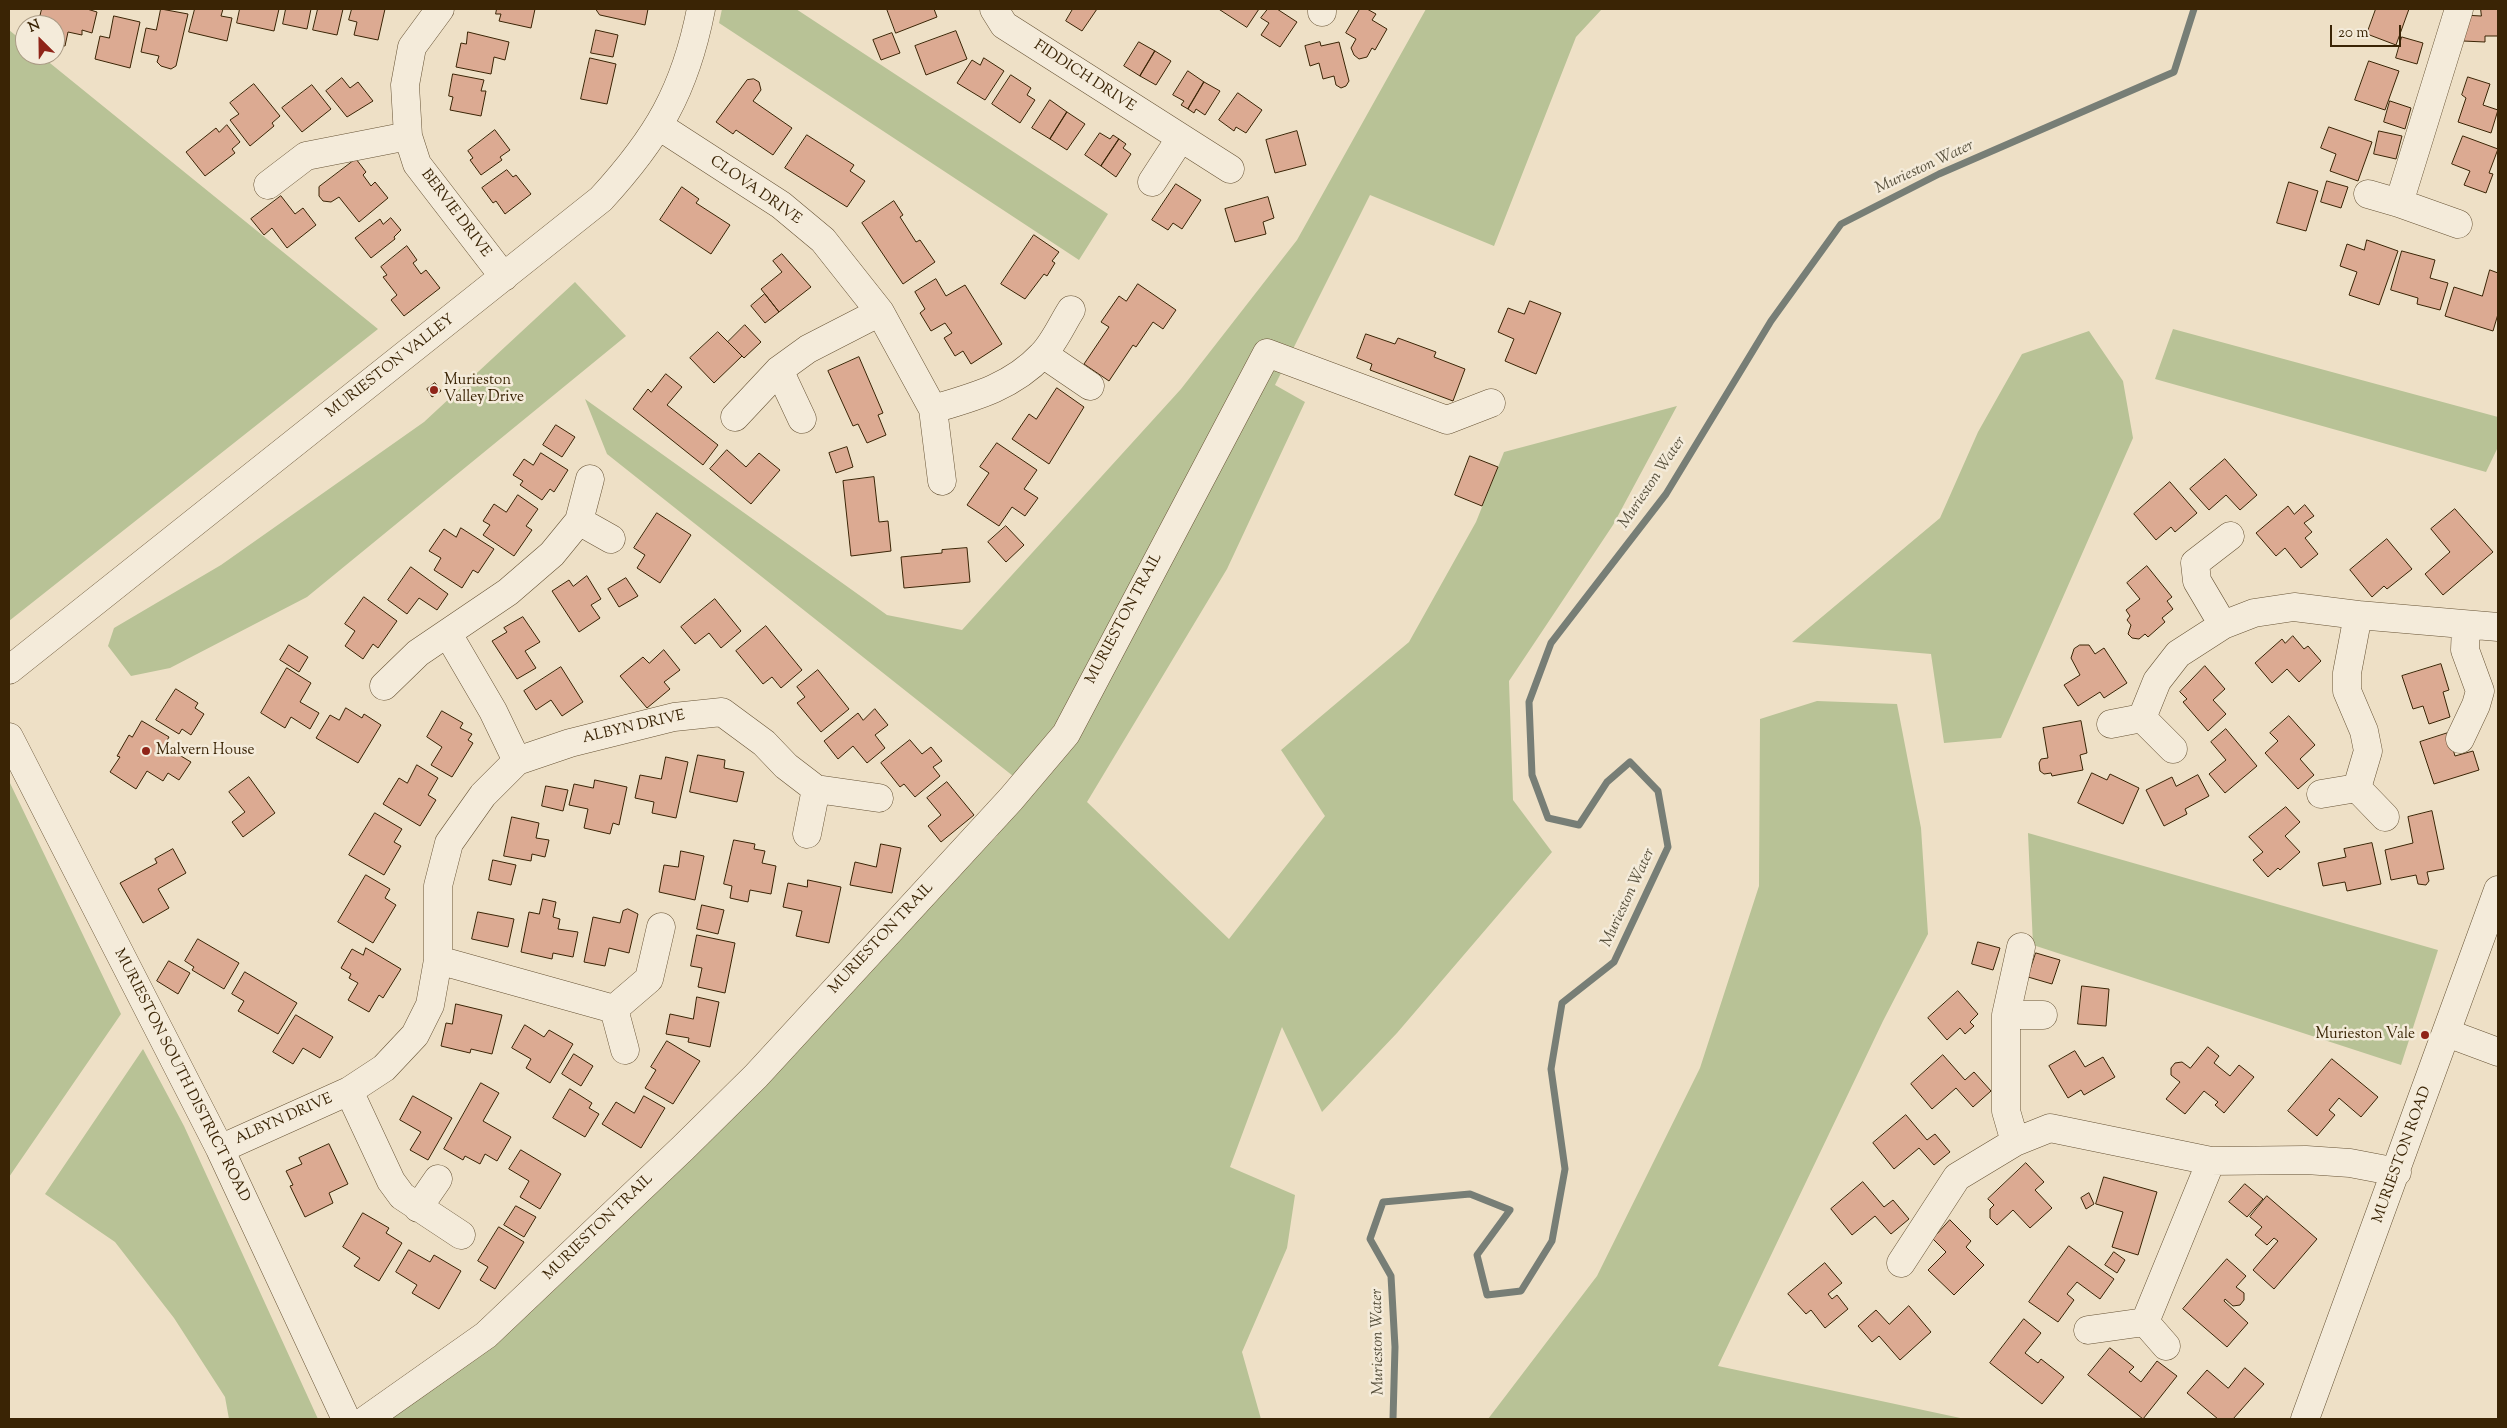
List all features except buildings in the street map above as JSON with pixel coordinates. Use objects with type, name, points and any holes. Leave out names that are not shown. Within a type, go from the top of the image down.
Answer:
[{"type":"street","name":"BERVIE DRIVE","points":[[440,9],[412,47],[405,86],[408,136],[417,164],[504,277]]},
{"type":"street","name":"MURIESTON VALLEY","points":[[9,670],[601,199],[634,163],[659,126],[679,86],[691,51],[701,9]]},
{"type":"street","name":"FIDDICH DRIVE","points":[[994,9],[1004,25],[1180,139],[1230,169]]},
{"type":"street","points":[[2399,203],[2459,9]]},
{"type":"street","name":"CLOVA DRIVE","points":[[659,126],[788,211],[823,240],[880,312],[933,409],[942,481]]},
{"type":"street","points":[[268,185],[306,156],[408,136]]},
{"type":"street","points":[[1152,182],[1180,139]]},
{"type":"street","points":[[2368,194],[2458,224]]},
{"type":"street","points":[[933,409],[1011,382],[1043,354],[1071,310]]},
{"type":"street","points":[[735,417],[779,370],[808,349],[880,312]]},
{"type":"street","name":"MURIESTON TRAIL","points":[[366,1419],[486,1335],[683,1148],[763,1069],[1011,798],[1066,734],[1267,353],[1447,420],[1491,403]]},
{"type":"street","points":[[1043,354],[1090,386]]},
{"type":"street","points":[[779,370],[802,419]]},
{"type":"street","points":[[384,686],[418,653],[508,592],[552,554],[579,521],[590,479]]},
{"type":"street","points":[[579,521],[611,539]]},
{"type":"street","points":[[2223,625],[2197,581],[2195,563],[2230,536]]},
{"type":"street","points":[[2142,718],[2157,681],[2178,654],[2223,625],[2254,612],[2294,607],[2358,615],[2498,627]]},
{"type":"street","points":[[2357,788],[2368,752],[2364,731],[2347,691],[2347,673],[2358,615]]},
{"type":"street","points":[[2460,739],[2480,691],[2465,650],[2466,624]]},
{"type":"street","points":[[448,634],[493,711],[517,761]]},
{"type":"street","name":"ALBYN DRIVE","points":[[220,1149],[349,1091],[384,1068],[415,1035],[430,1005],[438,960],[438,886],[449,843],[483,795],[517,761],[570,743],[674,716],[722,712],[764,744],[786,766],[816,789],[879,798]]},
{"type":"street","points":[[2111,724],[2142,718]]},
{"type":"street","points":[[2142,718],[2173,749]]},
{"type":"street","name":"MURIESTON SOUTH DISTRICT ROAD","points":[[9,737],[220,1149],[346,1419]]},
{"type":"street","points":[[2321,794],[2357,788]]},
{"type":"street","points":[[2357,788],[2385,817]]},
{"type":"street","points":[[807,834],[816,789]]},
{"type":"street","name":"MURIESTON ROAD","points":[[2305,1419],[2397,1172],[2498,890]]},
{"type":"street","points":[[614,1009],[649,978],[661,927]]},
{"type":"street","points":[[2015,1142],[2006,1111],[2006,1016],[2020,947]]},
{"type":"street","points":[[438,960],[614,1009]]},
{"type":"street","points":[[614,1009],[625,1050]]},
{"type":"street","points":[[2006,1016],[2043,1014]]},
{"type":"street","points":[[2447,1033],[2498,1052]]},
{"type":"street","name":"ALBYN DRIVE","points":[[349,1091],[391,1181],[402,1196],[461,1235]]},
{"type":"street","points":[[1901,1263],[1957,1177],[2015,1142],[2050,1128],[2211,1162],[2306,1160],[2350,1163],[2397,1172]]},
{"type":"street","points":[[2145,1322],[2211,1162]]},
{"type":"street","points":[[418,1208],[438,1179]]},
{"type":"street","points":[[2088,1330],[2145,1322]]},
{"type":"street","points":[[2145,1322],[2166,1346]]},
{"type":"green space","points":[[722,9],[796,9],[1108,214],[1079,260],[719,23]]},
{"type":"green space","points":[[1426,9],[1602,9],[1576,37],[1494,246],[1370,195],[1275,385],[1305,402],[1227,569],[1087,802],[1229,939],[1325,816],[1281,750],[1409,642],[1476,522],[1504,452],[1677,406],[1613,525],[1509,681],[1513,800],[1552,852],[1397,1033],[1322,1112],[1282,1027],[1230,1167],[1295,1195],[1287,1248],[1242,1352],[1261,1419],[384,1419],[481,1356],[705,1127],[997,836],[1013,776],[607,454],[585,399],[887,615],[962,630],[1181,389],[1297,240]]},
{"type":"green space","points":[[9,30],[15,35],[15,65],[52,65],[378,329],[9,621]]},
{"type":"green space","points":[[575,282],[626,336],[307,597],[170,668],[131,676],[108,646],[114,628],[221,565],[424,422]]},
{"type":"green space","points":[[2173,329],[2498,417],[2498,447],[2486,472],[2155,379]]},
{"type":"green space","points":[[2089,331],[2123,381],[2133,438],[2001,738],[1944,743],[1931,654],[1792,642],[1940,518],[1978,432],[2022,354]]},
{"type":"green space","points":[[1817,701],[1897,704],[1921,828],[1928,934],[1883,1021],[1718,1366],[1965,1419],[1488,1419],[1597,1276],[1700,1068],[1759,886],[1760,719]]},
{"type":"green space","points":[[9,781],[121,1014],[9,1177]]},
{"type":"green space","points":[[2028,833],[2438,950],[2401,1065],[2033,945]]},
{"type":"green space","points":[[143,1049],[184,1126],[318,1419],[229,1419],[225,1397],[174,1318],[115,1242],[45,1194]]},
{"type":"waterway","name":"Murieston Water","points":[[1393,1419],[1395,1347],[1391,1276],[1370,1239],[1383,1202],[1470,1194],[1510,1210],[1477,1255],[1487,1295],[1521,1291],[1552,1241],[1565,1169],[1551,1069],[1562,1003],[1614,962],[1668,847],[1658,791],[1630,762],[1607,782],[1579,825],[1548,818],[1532,775],[1529,702],[1551,643],[1666,494],[1771,321],[1841,224],[1939,174],[2174,72],[2194,9]]},
{"type":"place","name":"Murieston Valley Drive","points":[[434,390]]},
{"type":"place","name":"Malvern House","points":[[146,751]]},
{"type":"place","name":"Murieston Vale","points":[[2425,1035]]}]
